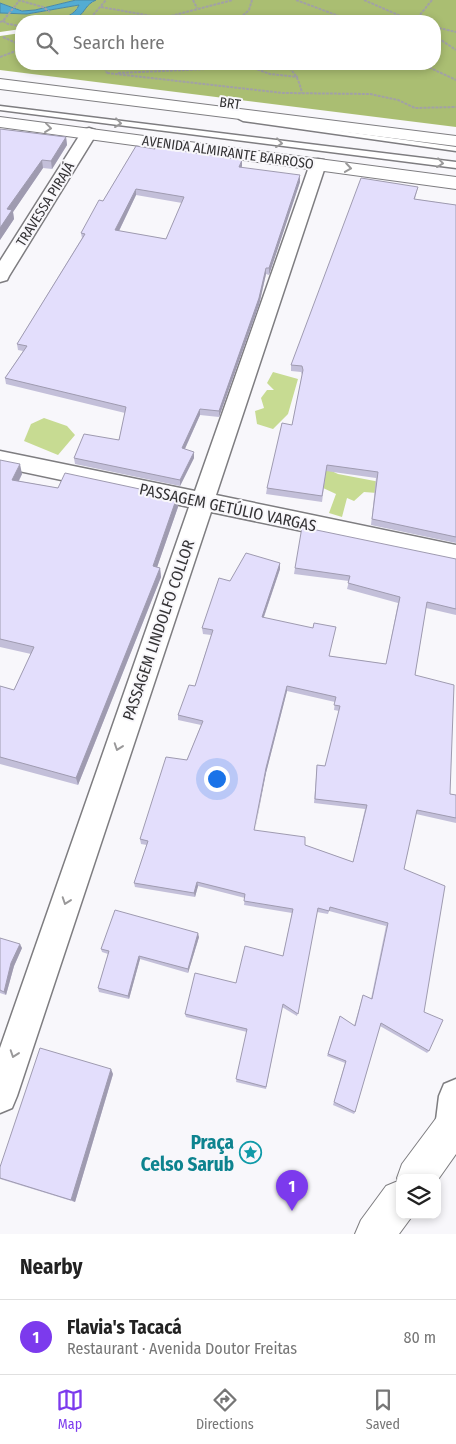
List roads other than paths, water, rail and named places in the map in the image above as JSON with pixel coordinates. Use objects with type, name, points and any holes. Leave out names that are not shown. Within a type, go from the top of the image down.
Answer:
[{"type":"main road","points":[[0,86],[456,141]]},
{"type":"main road","name":"AVENIDA ALMIRANTE BARROSO","points":[[0,122],[456,183]]},
{"type":"main road","points":[[418,1174],[455,1115]]},
{"type":"main road","points":[[377,1233],[396,1206]]},
{"type":"street","name":"TRAVESSA PIRAJÁ","points":[[0,276],[89,134]]},
{"type":"street","name":"PASSAGEM LINDOLFO COLLOR","points":[[0,1096],[318,164]]},
{"type":"street","name":"PASSAGEM GETÚLIO VARGAS","points":[[0,458],[456,554]]},
{"type":"lane","name":"BRT","points":[[0,86],[456,149]]},
{"type":"lane","points":[[0,108],[456,166]]},
{"type":"water","points":[[76,0],[96,0],[80,15],[70,15],[79,5],[27,14],[0,13],[0,3],[22,11],[35,10]]},
{"type":"place","name":"Praça Celso Sarub","points":[[250,1153]]},
{"type":"place","name":"Flavia's Tacacá","points":[[292,1211]]}]
